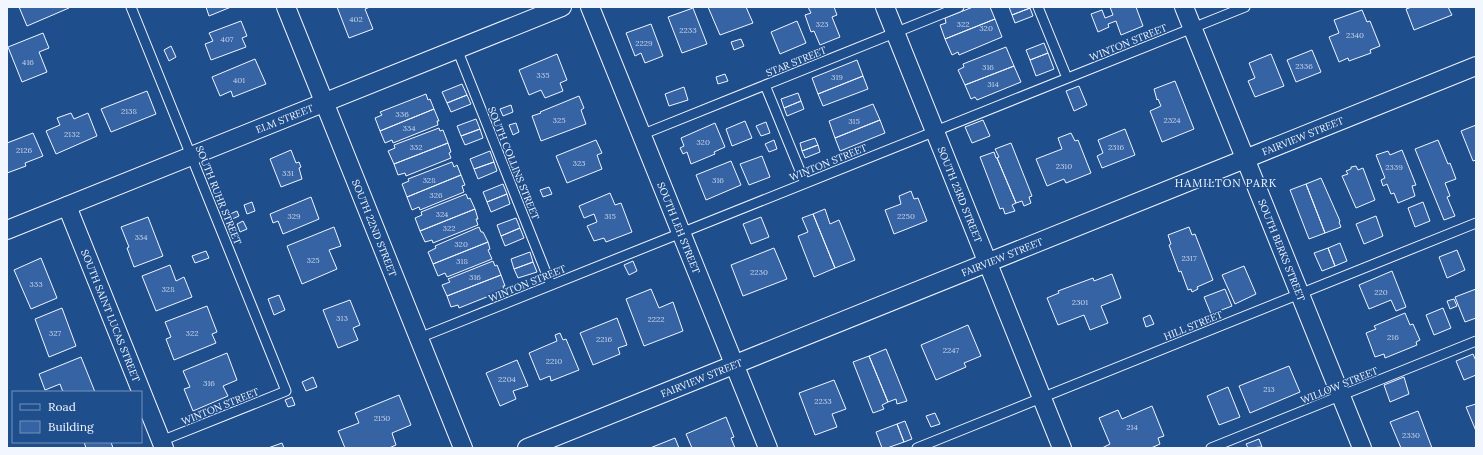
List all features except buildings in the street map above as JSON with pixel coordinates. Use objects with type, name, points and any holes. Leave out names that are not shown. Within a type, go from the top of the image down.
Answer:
[{"type":"street","name":"SOUTH 22ND STREET","points":[[286,7],[463,448]]},
{"type":"street","name":"ELM STREET","points":[[7,230],[562,7]]},
{"type":"street","name":"SOUTH LEH STREET","points":[[590,7],[768,448]]},
{"type":"street","name":"SOUTH 23RD STREET","points":[[885,7],[1062,448]]},
{"type":"street","name":"SOUTH BERKS STREET","points":[[1184,7],[1362,448]]},
{"type":"street","name":"FAIRVIEW STREET","points":[[527,448],[1476,66]]},
{"type":"street","name":"SOUTH SAINT LUCAS STREET","points":[[67,206],[141,391]]},
{"type":"street","name":"SOUTH SAINT LUCAS STREET","points":[[142,393],[163,445]]},
{"type":"lane","name":"SOUTH RUHR STREET","points":[[131,7],[286,391]]},
{"type":"lane","name":"STAR STREET","points":[[641,134],[959,7]]},
{"type":"lane","points":[[1038,7],[1067,78]]},
{"type":"lane","name":"WINTON STREET","points":[[419,338],[1245,7]]},
{"type":"lane","name":"SOUTH COLLINS STREET","points":[[457,50],[551,285]]},
{"type":"lane","points":[[765,85],[804,183]]},
{"type":"lane","name":"HILL STREET","points":[[917,448],[1476,224]]},
{"type":"lane","name":"WILLOW STREET","points":[[1211,448],[1476,341]]},
{"type":"lane","name":"WINTON STREET","points":[[163,445],[286,391]]},
{"type":"district","name":"HAMILTON PARK","points":[[1226,183]]}]
